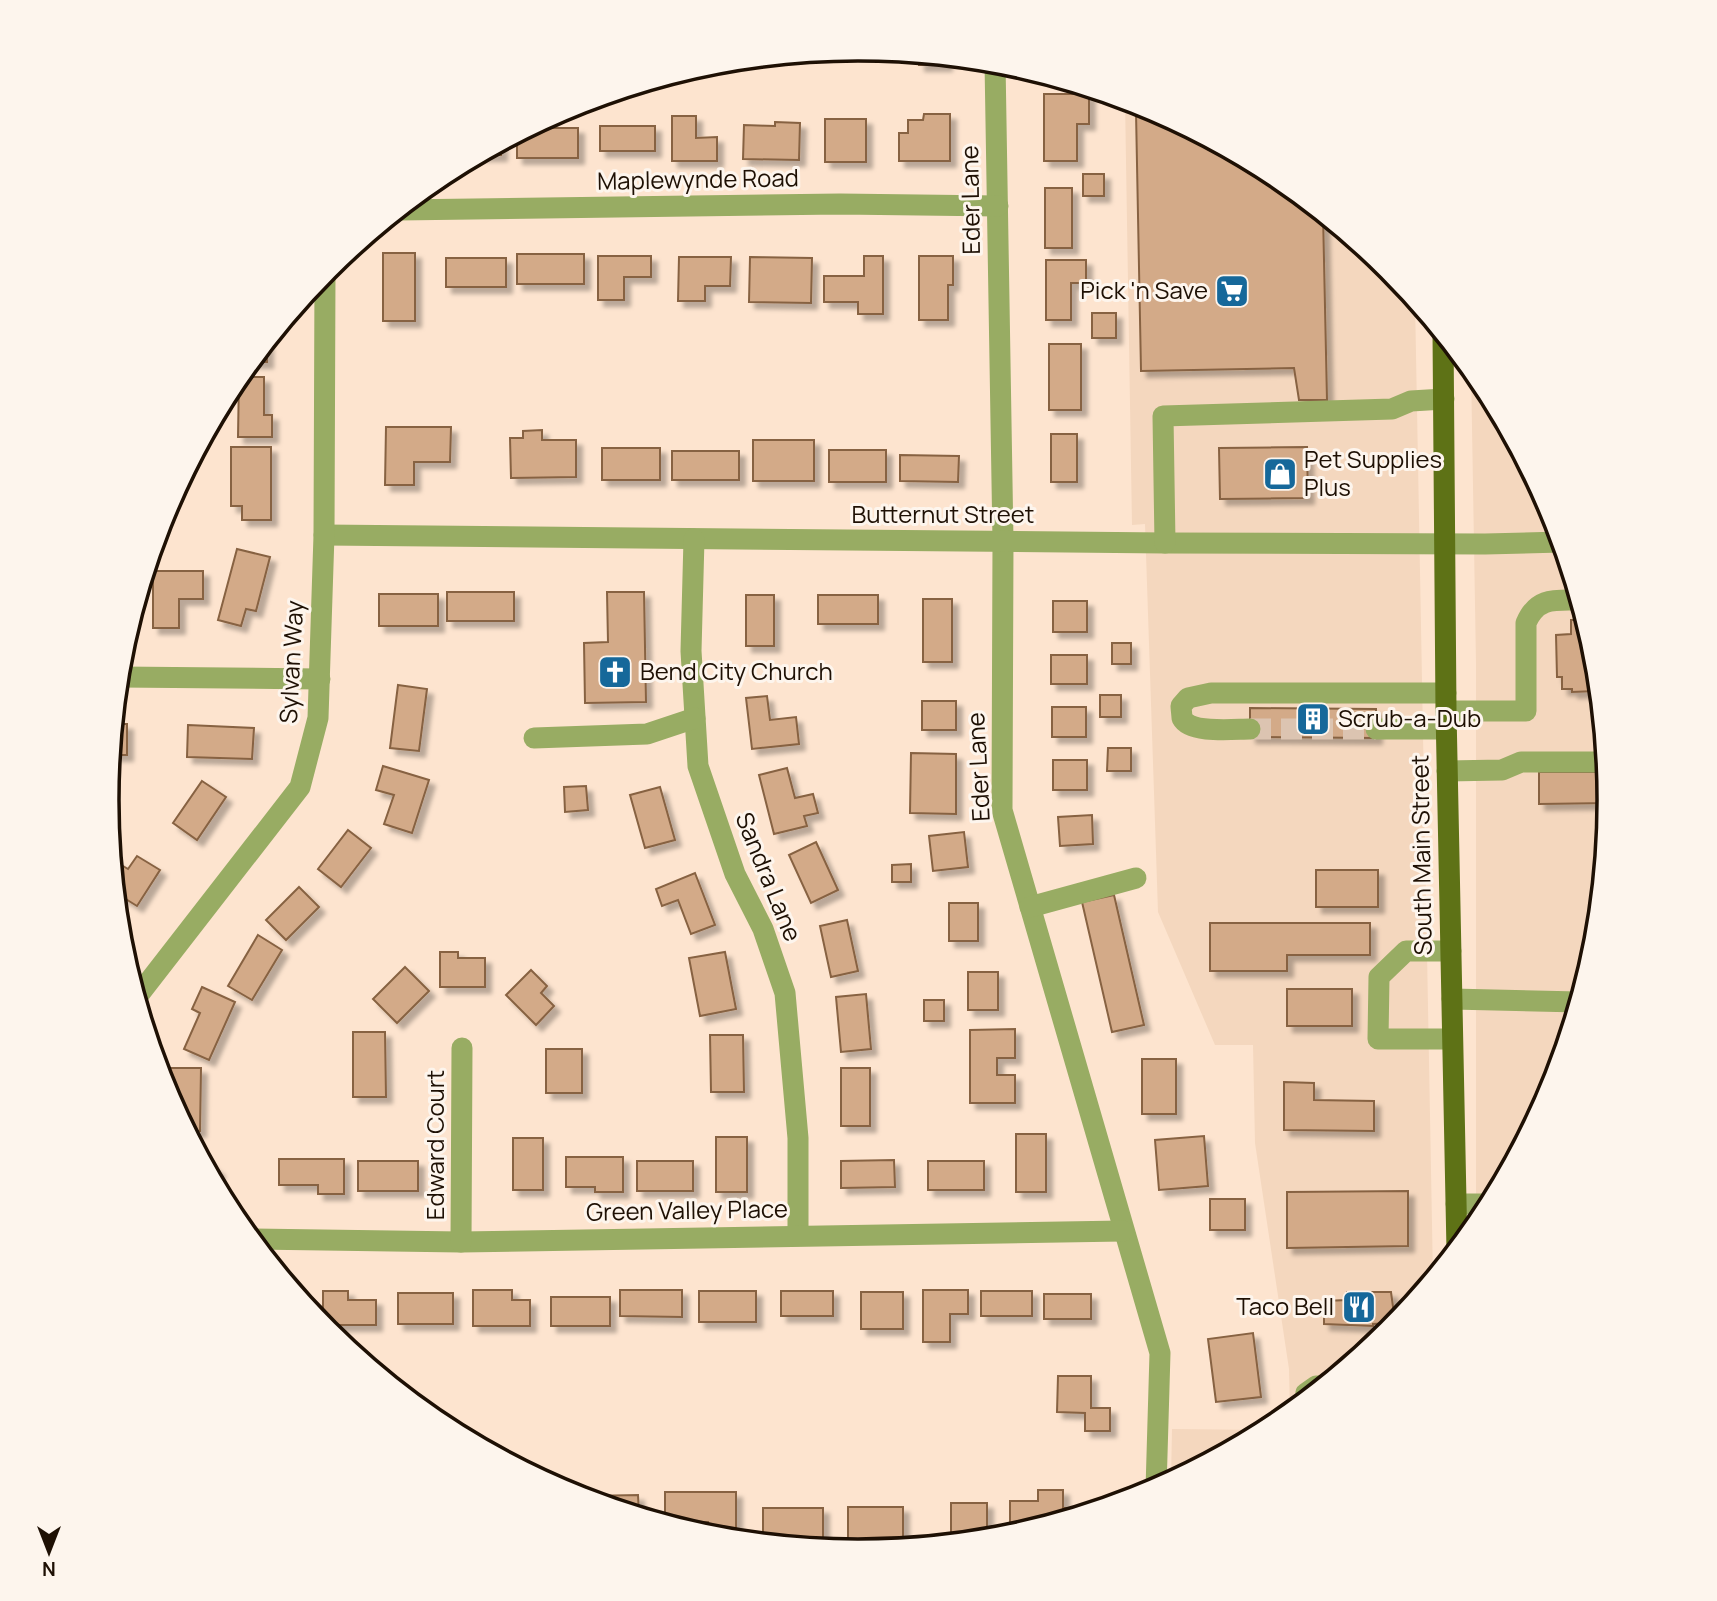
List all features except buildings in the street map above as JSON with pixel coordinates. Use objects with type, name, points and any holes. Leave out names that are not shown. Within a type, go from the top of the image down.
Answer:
[{"type":"main road","name":"South Main Street","points":[[1443,348],[1446,711],[1457,1234]]},
{"type":"street","name":"Eder Lane","points":[[995,74],[1003,541],[1002,810],[1160,1353],[1156,1476]]},
{"type":"street","name":"Maplewynde Road","points":[[414,210],[840,204],[998,206]]},
{"type":"street","name":"Sylvan Way","points":[[143,988],[300,787],[318,718],[324,536],[325,290]]},
{"type":"street","points":[[1165,544],[1163,416],[1366,411],[1392,409],[1411,401],[1444,399]]},
{"type":"street","name":"Butternut Street","points":[[324,536],[1165,544],[1551,542]]},
{"type":"street","name":"Sandra Lane","points":[[694,539],[691,651],[698,766],[735,874],[763,929],[785,993],[798,1138],[798,1235]]},
{"type":"street","points":[[1250,729],[1189,726],[1182,718],[1181,706],[1188,698],[1199,695],[1249,692],[1446,711],[1526,711],[1526,623],[1530,612],[1539,604],[1552,600],[1570,600]]},
{"type":"street","points":[[130,677],[320,679]]},
{"type":"street","points":[[1376,729],[1446,711]]},
{"type":"street","points":[[534,738],[648,734],[695,718]]},
{"type":"street","points":[[1447,771],[1502,771],[1521,762],[1596,762]]},
{"type":"street","points":[[1030,907],[1136,878]]},
{"type":"street","points":[[1451,951],[1406,951],[1379,977],[1378,1039],[1452,1039]]},
{"type":"street","points":[[1452,999],[1570,1002]]},
{"type":"street","name":"Edward Court","points":[[461,1242],[463,1048]]},
{"type":"street","points":[[1456,1204],[1477,1204]]},
{"type":"street","name":"Green Valley Place","points":[[264,1240],[461,1242],[1123,1231]]},
{"type":"shaded area","points":[[1125,112],[1185,137],[1269,186],[1309,214],[1346,245],[1415,315],[1433,1266],[1381,1323],[1346,1356],[1290,1400],[1289,1369],[1255,1143],[1253,1045],[1215,1045],[1158,912],[1145,524],[1132,525]]},
{"type":"shaded area","points":[[1471,388],[1522,474],[1559,563],[1584,656],[1596,752],[1598,800],[1591,897],[1573,992],[1559,1038],[1522,1127],[1476,1206],[1476,663]]},
{"type":"shaded area","points":[[1172,1429],[1246,1430],[1228,1441],[1171,1470]]},
{"type":"tunnel","points":[[1250,729],[1376,729]]},
{"type":"place","name":"Pick 'n Save","points":[[1232,291]]},
{"type":"place","name":"Pet Supplies Plus","points":[[1280,474]]},
{"type":"place","name":"Bend City Church","points":[[615,672]]},
{"type":"place","name":"Scrub-a-Dub","points":[[1313,719]]},
{"type":"place","name":"Taco Bell","points":[[1359,1307]]}]
